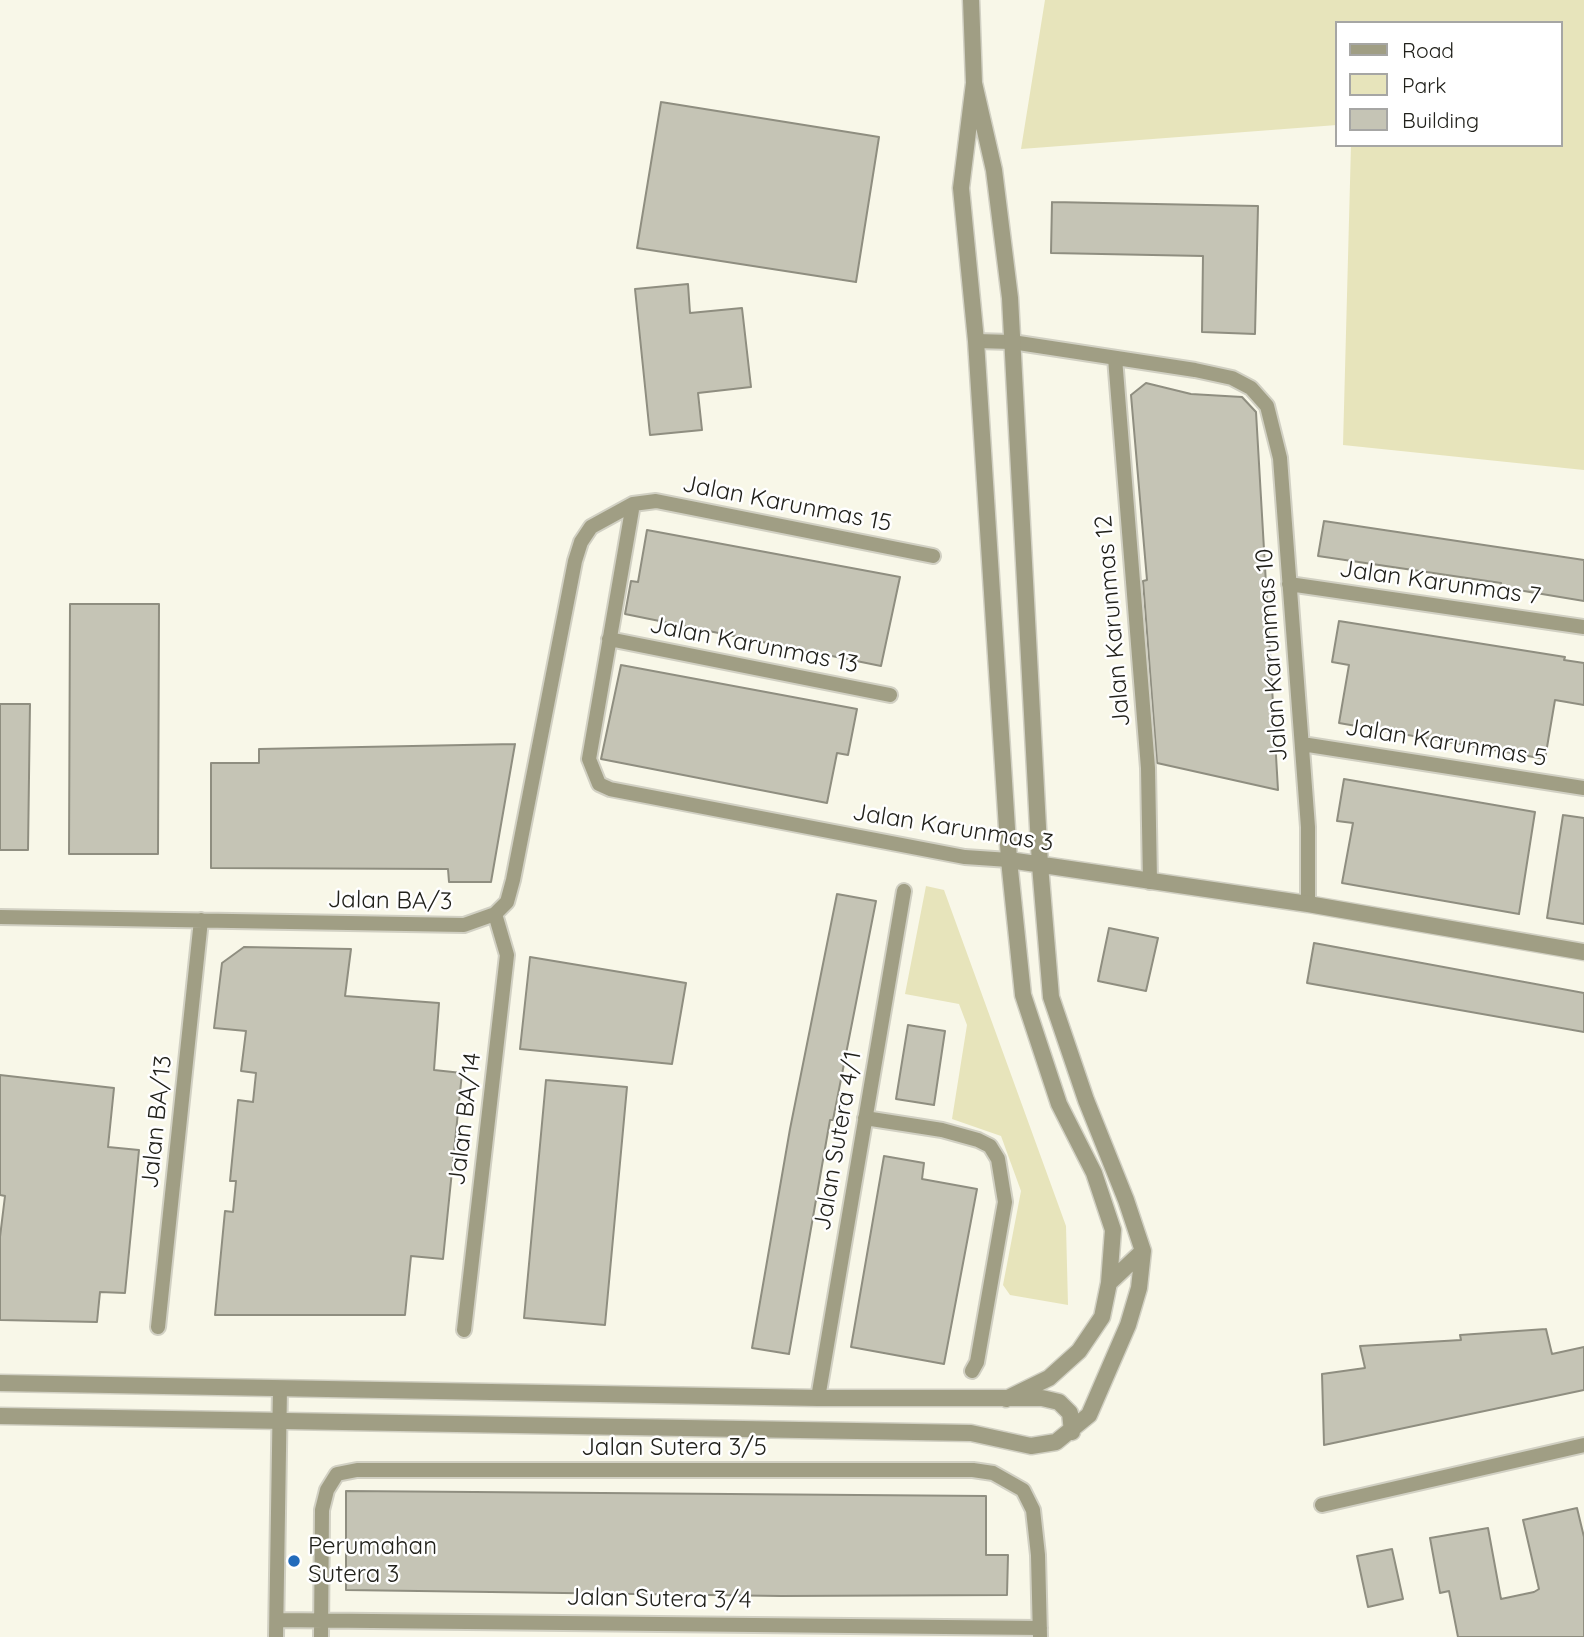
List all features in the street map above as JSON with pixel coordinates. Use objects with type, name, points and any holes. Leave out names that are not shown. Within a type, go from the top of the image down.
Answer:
[{"type":"street","points":[[971,0],[974,83],[961,188],[976,341],[1009,860],[1023,995],[1059,1104],[1094,1173],[1113,1230],[1109,1283],[1102,1317],[1079,1351],[1049,1378],[1006,1399]]},
{"type":"street","points":[[0,1416],[971,1433],[1031,1446],[1056,1442],[1072,1432],[1089,1415],[1128,1325],[1139,1288],[1143,1251],[1082,1089],[1051,997],[1040,865],[1012,342],[1002,223],[974,83]]},
{"type":"street","points":[[976,341],[1012,342],[1115,358]]},
{"type":"street","name":"Jalan Karunmas 10","points":[[1115,358],[1232,379],[1251,388],[1266,406],[1280,458],[1302,744],[1308,904]]},
{"type":"street","name":"Jalan Karunmas 12","points":[[1115,358],[1148,768],[1150,882]]},
{"type":"street","name":"Jalan Karunmas 15","points":[[633,504],[656,501],[933,556]]},
{"type":"street","points":[[495,914],[507,902],[513,880],[581,542],[591,527],[633,504]]},
{"type":"street","name":"Jalan Karunmas 3","points":[[633,504],[589,759],[600,784],[610,789],[939,852],[1308,904],[1584,952]]},
{"type":"street","name":"Jalan Karunmas 7","points":[[1289,584],[1584,627]]},
{"type":"street","name":"Jalan Karunmas 13","points":[[610,639],[890,695]]},
{"type":"street","name":"Jalan Karunmas 5","points":[[1302,744],[1584,788]]},
{"type":"street","name":"Jalan Sutera 4/1","points":[[818,1398],[904,891]]},
{"type":"street","name":"Jalan BA/3","points":[[0,917],[464,925],[495,914]]},
{"type":"street","name":"Jalan BA/14","points":[[464,1330],[507,955],[495,914]]},
{"type":"street","name":"Jalan BA/13","points":[[158,1328],[201,920]]},
{"type":"street","points":[[865,1118],[942,1130],[978,1140],[990,1146],[998,1158],[1005,1202],[977,1362],[972,1371]]},
{"type":"street","points":[[1109,1283],[1143,1251]]},
{"type":"street","points":[[0,1383],[818,1398],[1042,1398],[1059,1402],[1070,1413],[1072,1432]]},
{"type":"street","points":[[276,1637],[280,1388]]},
{"type":"street","points":[[1322,1504],[1584,1446]]},
{"type":"street","name":"Jalan Sutera 3/5","points":[[321,1619],[322,1510],[327,1490],[337,1474],[358,1470],[973,1470],[993,1473],[1010,1481],[1023,1490],[1033,1510],[1038,1555],[1040,1632]]},
{"type":"street","points":[[321,1619],[321,1637]]},
{"type":"street","name":"Jalan Sutera 3/4","points":[[277,1620],[1040,1632]]},
{"type":"green space","points":[[1045,0],[1584,0],[1584,470],[1343,445],[1351,147],[1563,147],[1563,21],[1336,21],[1336,125],[1021,149]]},
{"type":"green space","points":[[926,886],[944,890],[1066,1226],[1068,1305],[1010,1295],[1003,1285],[1021,1191],[1001,1136],[952,1119],[967,1025],[959,1004],[905,994]]},
{"type":"building","points":[[661,102],[879,137],[856,282],[637,248]]},
{"type":"building","points":[[1052,202],[1258,206],[1255,334],[1202,332],[1203,256],[1051,253]]},
{"type":"building","points":[[688,284],[690,313],[742,308],[751,387],[698,393],[702,430],[650,435],[635,289]]},
{"type":"building","points":[[1146,383],[1191,394],[1242,397],[1256,412],[1278,790],[1157,763],[1143,581],[1147,580],[1131,395]]},
{"type":"building","points":[[1324,521],[1584,560],[1584,601],[1500,587],[1501,583],[1318,556]]},
{"type":"building","points":[[647,530],[900,577],[881,666],[625,614],[631,581],[638,582]]},
{"type":"building","points":[[70,604],[159,604],[158,854],[69,854]]},
{"type":"building","points":[[1339,621],[1565,657],[1564,660],[1584,663],[1584,705],[1555,700],[1545,759],[1339,723],[1349,665],[1332,662]]},
{"type":"building","points":[[621,665],[857,709],[848,755],[837,753],[827,803],[601,759]]},
{"type":"building","points":[[0,704],[30,704],[28,850],[0,850]]},
{"type":"building","points":[[515,744],[491,882],[449,882],[448,869],[211,868],[211,763],[259,763],[259,749]]},
{"type":"building","points":[[1344,779],[1535,812],[1519,914],[1342,883],[1353,823],[1337,821]]},
{"type":"building","points":[[1563,815],[1584,818],[1584,924],[1547,918]]},
{"type":"building","points":[[837,894],[876,901],[833,1120],[830,1120],[789,1354],[752,1348],[790,1129]]},
{"type":"building","points":[[1109,928],[1158,938],[1146,991],[1098,981]]},
{"type":"building","points":[[1314,943],[1584,993],[1584,1032],[1307,983]]},
{"type":"building","points":[[244,947],[351,949],[345,996],[439,1003],[434,1070],[462,1073],[443,1259],[411,1256],[405,1315],[215,1315],[225,1211],[233,1212],[236,1181],[230,1181],[238,1100],[253,1102],[256,1073],[241,1071],[246,1031],[214,1028],[222,963]]},
{"type":"building","points":[[530,957],[686,983],[672,1064],[520,1049]]},
{"type":"building","points":[[908,1025],[945,1031],[934,1105],[896,1099]]},
{"type":"building","points":[[0,1075],[114,1088],[108,1147],[139,1150],[125,1293],[100,1292],[97,1322],[0,1320],[0,1237],[5,1196],[0,1195]]},
{"type":"building","points":[[546,1080],[627,1087],[605,1325],[524,1318]]},
{"type":"building","points":[[884,1156],[924,1163],[922,1179],[977,1189],[944,1364],[851,1347]]},
{"type":"building","points":[[1546,1329],[1552,1354],[1584,1347],[1584,1390],[1324,1445],[1322,1374],[1365,1368],[1360,1346],[1461,1340],[1460,1335]]},
{"type":"building","points":[[346,1491],[986,1496],[986,1555],[1008,1555],[1007,1595],[781,1596],[346,1590]]},
{"type":"building","points":[[1577,1508],[1584,1537],[1584,1637],[1458,1637],[1449,1591],[1440,1593],[1430,1538],[1488,1528],[1501,1599],[1539,1589],[1523,1520]]},
{"type":"building","points":[[1392,1549],[1403,1599],[1368,1607],[1357,1556]]},
{"type":"place","name":"Perumahan Sutera 3","points":[[294,1561]]}]
